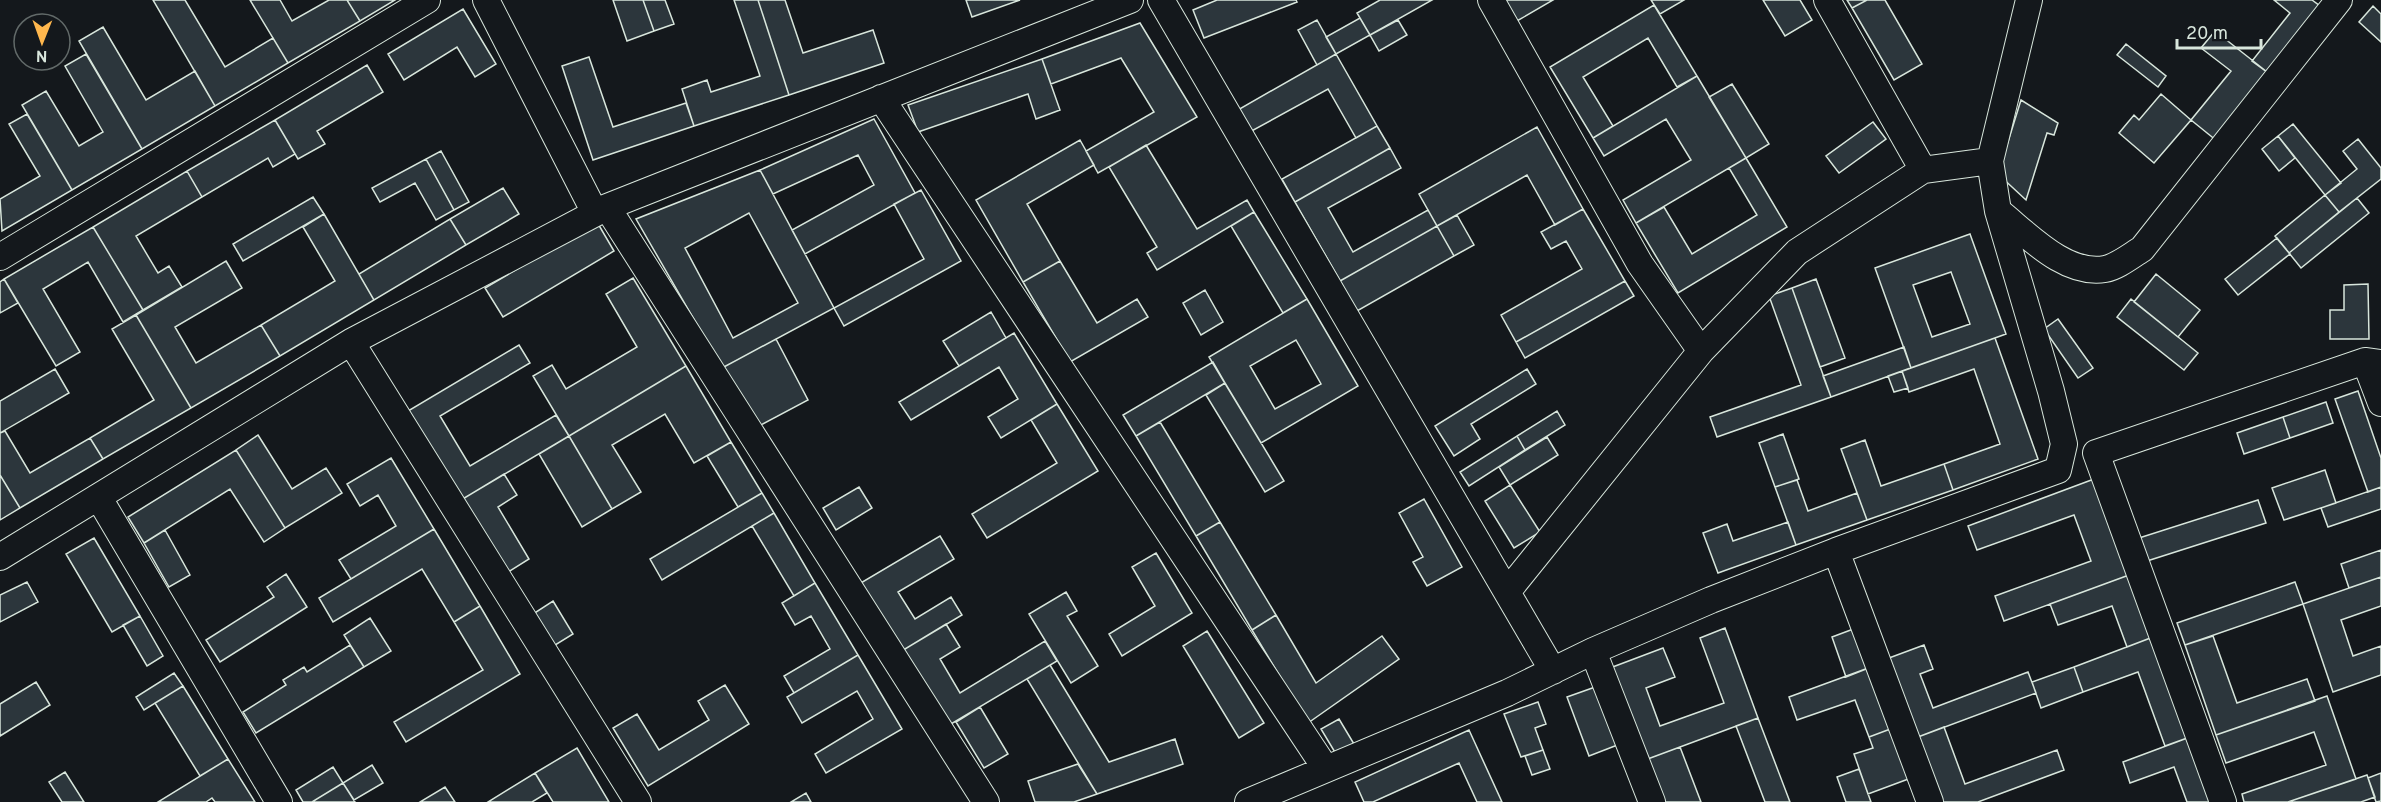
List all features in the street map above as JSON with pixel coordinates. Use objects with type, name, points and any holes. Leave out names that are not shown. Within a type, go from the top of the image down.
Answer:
[{"type":"street","points":[[0,257],[427,0]]},
{"type":"street","points":[[486,0],[601,210],[986,802]]},
{"type":"street","points":[[0,557],[351,342],[601,210],[1130,0]]},
{"type":"street","points":[[1161,0],[1553,670]]},
{"type":"street","points":[[1491,0],[1640,264],[1701,351]]},
{"type":"street","points":[[1827,0],[1923,170]]},
{"type":"street","points":[[2029,0],[1990,161],[1998,211],[2051,391],[2064,444],[2058,470]]},
{"type":"street","points":[[1998,211],[2046,250],[2080,268],[2107,269],[2142,249],[2339,0]]},
{"type":"street","points":[[881,98],[1326,770]]},
{"type":"street","points":[[1507,592],[1701,351],[1797,252],[1923,170],[1990,161]]},
{"type":"street","points":[[351,342],[638,802]]},
{"type":"street","points":[[1248,802],[1507,693],[1593,651],[1711,600],[1836,551],[2058,470],[2096,453],[2373,362],[2381,403]]},
{"type":"street","points":[[2096,453],[2223,802]]},
{"type":"street","points":[[99,498],[279,802]]},
{"type":"street","points":[[1836,551],[1930,802]]},
{"type":"street","points":[[1593,651],[1653,802]]},
{"type":"building","points":[[153,0],[185,0],[225,67],[273,38],[288,63],[215,106]]},
{"type":"building","points":[[250,0],[280,0],[292,21],[329,0],[347,0],[360,21],[288,63]]},
{"type":"building","points":[[347,0],[395,0],[360,21]]},
{"type":"building","points":[[613,0],[643,0],[654,31],[627,41]]},
{"type":"building","points":[[643,0],[665,0],[674,24],[654,31]]},
{"type":"building","points":[[734,0],[758,0],[789,95],[694,126],[682,89],[707,80],[711,92],[760,76]]},
{"type":"building","points":[[758,0],[785,0],[803,53],[873,30],[884,63],[789,95]]},
{"type":"building","points":[[966,0],[1020,0],[972,17]]},
{"type":"building","points":[[1217,0],[1296,0],[1297,2],[1204,38],[1193,10]]},
{"type":"building","points":[[1380,0],[1432,0],[1370,35],[1357,13]]},
{"type":"building","points":[[1504,0],[1553,0],[1517,21]]},
{"type":"building","points":[[1651,0],[1684,0],[1660,14]]},
{"type":"building","points":[[1763,0],[1800,0],[1812,20],[1785,36]]},
{"type":"building","points":[[1847,0],[1867,0],[1852,8]]},
{"type":"building","points":[[1867,0],[1885,0],[1922,64],[1894,80],[1852,8]]},
{"type":"building","points":[[2274,0],[2312,0],[2324,9],[2271,75],[2252,61],[2290,13]]},
{"type":"building","points":[[1654,5],[1697,76],[1677,87],[1648,38],[1583,77],[1613,126],[1593,138],[1550,67]]},
{"type":"building","points":[[2373,6],[2381,14],[2381,42],[2359,22]]},
{"type":"building","points":[[463,9],[496,64],[475,77],[457,47],[404,80],[388,54]]},
{"type":"building","points":[[1360,18],[1370,35],[1336,54],[1326,37]]},
{"type":"building","points":[[1317,20],[1336,54],[1317,65],[1298,30]]},
{"type":"building","points":[[1398,20],[1407,35],[1379,51],[1370,35]]},
{"type":"building","points":[[1140,23],[1197,117],[1098,173],[1086,151],[1154,112],[1121,58],[1051,84],[1042,59]]},
{"type":"building","points":[[103,27],[146,100],[195,71],[215,106],[142,149],[79,41]]},
{"type":"building","points":[[2215,31],[2271,75],[2217,141],[2191,120],[2231,71],[2201,48]]},
{"type":"building","points":[[2126,44],[2166,76],[2158,87],[2117,55]]},
{"type":"building","points":[[86,54],[142,149],[72,190],[22,105],[46,91],[79,146],[103,132],[68,72],[72,72],[72,62]]},
{"type":"building","points":[[1336,54],[1377,126],[1356,138],[1328,89],[1248,133],[1236,111]]},
{"type":"building","points":[[589,57],[613,127],[686,103],[694,126],[593,160],[562,66]]},
{"type":"building","points":[[1042,59],[1060,110],[1036,119],[1028,94],[918,132],[908,105]]},
{"type":"building","points":[[367,65],[383,92],[317,131],[325,144],[298,159],[275,120]]},
{"type":"building","points":[[1697,76],[1746,158],[1636,223],[1623,200],[1691,160],[1666,119],[1604,156],[1593,138]]},
{"type":"building","points":[[1732,84],[1769,144],[1746,158],[1709,97]]},
{"type":"building","points":[[2161,94],[2191,120],[2154,163],[2119,133],[2134,115],[2139,120]]},
{"type":"building","points":[[2021,100],[2058,123],[2054,135],[2047,133],[2026,200],[1998,174]]},
{"type":"building","points":[[27,114],[72,190],[2,231],[0,199],[40,176],[9,124]]},
{"type":"building","points":[[874,119],[915,193],[805,254],[792,230],[874,185],[858,155],[773,194],[760,170]]},
{"type":"building","points":[[275,120],[295,154],[273,167],[268,158],[202,197],[187,171]]},
{"type":"building","points":[[1873,122],[1886,139],[1839,173],[1826,156]]},
{"type":"building","points":[[2293,124],[2341,183],[2325,195],[2278,136]]},
{"type":"building","points":[[1377,126],[1390,148],[1295,202],[1282,179]]},
{"type":"building","points":[[1537,127],[1583,209],[1555,225],[1527,175],[1437,226],[1419,194]]},
{"type":"building","points":[[2278,136],[2295,158],[2279,171],[2262,149]]},
{"type":"building","points":[[2358,139],[2381,168],[2381,179],[2339,212],[2325,195],[2357,169],[2343,151]]},
{"type":"building","points":[[1080,140],[1094,165],[1027,204],[1060,261],[1023,282],[976,200]]},
{"type":"building","points":[[1146,145],[1197,229],[1247,200],[1254,212],[1157,270],[1147,253],[1157,247],[1109,167]]},
{"type":"building","points":[[1390,148],[1401,168],[1328,208],[1353,252],[1428,210],[1437,226],[1340,281],[1295,202]]},
{"type":"building","points":[[441,151],[469,202],[454,210],[426,159]]},
{"type":"building","points":[[1746,158],[1787,227],[1678,293],[1636,223],[1664,207],[1692,254],[1757,215],[1729,168]]},
{"type":"building","points":[[426,159],[454,210],[436,220],[415,183],[380,202],[372,188]]},
{"type":"building","points":[[760,170],[834,308],[722,368],[636,219]],"holes":[[[749,213],[798,303],[733,338],[685,248]]]},
{"type":"building","points":[[187,171],[202,197],[136,236],[158,273],[169,266],[182,287],[143,310],[93,227]]},
{"type":"building","points":[[503,188],[519,214],[466,245],[450,219]]},
{"type":"building","points":[[921,190],[961,261],[844,326],[834,308],[924,259],[894,204]]},
{"type":"building","points":[[2325,195],[2339,212],[2289,253],[2275,236]]},
{"type":"building","points":[[313,197],[324,214],[243,261],[233,244]]},
{"type":"building","points":[[2357,198],[2369,213],[2301,268],[2289,253]]},
{"type":"building","points":[[1583,209],[1625,281],[1516,342],[1501,315],[1582,269],[1566,241],[1551,249],[1541,232]]},
{"type":"building","points":[[1254,212],[1307,299],[1283,313],[1231,226]]},
{"type":"building","points":[[324,214],[374,300],[280,356],[261,325],[335,281],[303,227]]},
{"type":"building","points":[[1457,215],[1474,245],[1454,256],[1437,226]]},
{"type":"building","points":[[450,219],[466,245],[374,300],[359,274]]},
{"type":"building","points":[[597,222],[614,251],[503,317],[485,288]]},
{"type":"building","points":[[1437,226],[1454,256],[1357,311],[1340,281]]},
{"type":"building","points":[[93,227],[143,310],[123,322],[88,262],[43,289],[80,352],[56,366],[4,279]]},
{"type":"building","points":[[1970,234],[2006,334],[1911,368],[1875,268]],"holes":[[[1951,272],[1970,324],[1932,337],[1913,285]]]},
{"type":"building","points":[[2277,238],[2290,254],[2238,295],[2225,279]]},
{"type":"building","points":[[226,261],[242,288],[175,327],[196,363],[261,325],[280,356],[191,408],[136,315]]},
{"type":"building","points":[[1060,261],[1097,323],[1137,299],[1148,317],[1070,362],[1023,282]]},
{"type":"building","points":[[2156,274],[2200,310],[2178,337],[2134,302]]},
{"type":"building","points":[[633,278],[686,366],[569,436],[533,376],[552,365],[566,389],[637,347],[606,294]]},
{"type":"building","points":[[4,279],[18,303],[0,313],[0,282]]},
{"type":"building","points":[[1816,279],[1845,358],[1820,367],[1792,288]]},
{"type":"building","points":[[1625,281],[1634,296],[1525,358],[1516,342]]},
{"type":"building","points":[[2368,284],[2369,339],[2330,339],[2330,310],[2344,310],[2344,285]]},
{"type":"building","points":[[1792,288],[1831,397],[1717,437],[1710,417],[1801,385],[1769,296]]},
{"type":"building","points":[[1205,290],[1223,322],[1201,335],[1183,303]]},
{"type":"building","points":[[1307,299],[1358,386],[1261,443],[1209,357]],"holes":[[[1296,340],[1321,384],[1275,409],[1250,366]]]},
{"type":"building","points":[[2131,299],[2198,353],[2184,370],[2117,317]]},
{"type":"building","points":[[991,312],[1006,338],[959,366],[943,341]]},
{"type":"building","points":[[136,315],[191,408],[103,459],[90,438],[154,400],[112,329]]},
{"type":"building","points":[[2058,319],[2093,368],[2078,378],[2044,329]]},
{"type":"building","points":[[1014,333],[1057,404],[1001,438],[988,417],[1018,399],[999,367],[911,420],[899,402]]},
{"type":"building","points":[[1995,338],[2038,459],[1953,490],[1944,464],[2000,444],[1974,369],[1909,392],[1902,371]]},
{"type":"building","points":[[776,339],[808,400],[755,428],[722,368]]},
{"type":"building","points":[[519,345],[530,363],[440,416],[470,466],[556,415],[569,436],[461,500],[408,411]]},
{"type":"building","points":[[1904,347],[1911,368],[1831,397],[1823,376]]},
{"type":"building","points":[[1213,362],[1225,383],[1136,436],[1123,415]]},
{"type":"building","points":[[686,366],[731,442],[694,463],[665,414],[612,445],[641,492],[612,509],[569,436]]},
{"type":"building","points":[[55,369],[69,393],[0,433],[0,401]]},
{"type":"building","points":[[1527,369],[1536,384],[1471,424],[1480,439],[1454,456],[1435,426]]},
{"type":"building","points":[[1902,371],[1908,388],[1894,392],[1888,376]]},
{"type":"building","points":[[1225,383],[1284,481],[1265,492],[1206,395]]},
{"type":"building","points":[[2358,391],[2381,458],[2381,487],[2368,492],[2335,399]]},
{"type":"building","points":[[2326,402],[2333,423],[2290,438],[2283,417]]},
{"type":"building","points":[[1057,404],[1098,471],[987,538],[972,514],[1057,463],[1031,420]]},
{"type":"building","points":[[1557,411],[1565,425],[1525,450],[1517,436]]},
{"type":"building","points":[[2283,417],[2290,438],[2244,454],[2237,433]]},
{"type":"building","points":[[1160,422],[1220,522],[1196,536],[1136,436]]},
{"type":"building","points":[[5,431],[30,473],[90,438],[103,459],[20,508],[0,475],[0,433]]},
{"type":"building","points":[[1783,434],[1799,479],[1775,487],[1759,443]]},
{"type":"building","points":[[258,435],[292,489],[326,468],[342,493],[285,528],[236,450]]},
{"type":"building","points":[[569,436],[612,509],[582,527],[539,454]]},
{"type":"building","points":[[1517,436],[1525,450],[1469,486],[1460,472]]},
{"type":"building","points":[[1547,437],[1558,455],[1510,485],[1499,467]]},
{"type":"building","points":[[1865,440],[1881,486],[1944,464],[1953,490],[1867,520],[1841,449]]},
{"type":"building","points":[[731,442],[762,493],[738,507],[707,456]]},
{"type":"building","points":[[236,450],[285,528],[264,542],[230,489],[144,543],[128,517]]},
{"type":"building","points":[[391,458],[434,529],[351,579],[339,560],[396,526],[378,495],[360,506],[347,484]]},
{"type":"building","points":[[2325,470],[2336,503],[2284,520],[2272,488]]},
{"type":"building","points":[[504,474],[517,495],[498,507],[529,559],[505,574],[461,500]]},
{"type":"building","points":[[0,475],[20,508],[0,520]]},
{"type":"building","points":[[2094,479],[2129,575],[2004,621],[1995,596],[2091,561],[2074,515],[1977,550],[1968,526]]},
{"type":"building","points":[[1797,480],[1808,511],[1857,493],[1867,520],[1796,545],[1775,487]]},
{"type":"building","points":[[1510,485],[1540,532],[1514,548],[1485,501]]},
{"type":"building","points":[[859,487],[872,508],[836,530],[823,508]]},
{"type":"building","points":[[2381,487],[2381,509],[2328,527],[2321,508]]},
{"type":"building","points":[[762,493],[774,513],[662,580],[650,559]]},
{"type":"building","points":[[1424,499],[1462,567],[1427,586],[1413,562],[1423,557],[1399,513]]},
{"type":"building","points":[[2258,500],[2266,523],[2147,561],[2139,538]]},
{"type":"building","points":[[774,513],[815,583],[794,596],[752,526]]},
{"type":"building","points":[[1220,522],[1276,615],[1252,630],[1196,536]]},
{"type":"building","points":[[1788,522],[1796,545],[1718,573],[1703,533],[1727,524],[1733,541]]},
{"type":"building","points":[[434,529],[480,606],[454,622],[422,569],[333,622],[319,598]]},
{"type":"building","points":[[165,530],[190,575],[169,587],[144,543]]},
{"type":"building","points":[[940,536],[954,559],[898,592],[915,619],[951,597],[962,615],[900,652],[859,584]]},
{"type":"building","points":[[94,538],[140,616],[112,632],[66,554]]},
{"type":"building","points":[[2381,550],[2381,577],[2349,588],[2341,564]]},
{"type":"building","points":[[1156,553],[1192,613],[1122,656],[1109,634],[1155,606],[1132,567]]},
{"type":"building","points":[[286,574],[307,607],[220,662],[206,640],[274,597],[267,587]]},
{"type":"building","points":[[2129,575],[2153,637],[2127,647],[2112,606],[2058,625],[2050,604]]},
{"type":"building","points":[[2381,577],[2381,606],[2341,620],[2353,656],[2381,646],[2381,675],[2333,692],[2303,604]]},
{"type":"building","points":[[27,582],[38,602],[0,622],[0,595]]},
{"type":"building","points":[[2295,582],[2303,604],[2185,645],[2177,623]]},
{"type":"building","points":[[815,583],[858,655],[794,693],[784,676],[830,649],[811,616],[795,625],[782,603]]},
{"type":"building","points":[[1066,592],[1077,611],[1067,616],[1098,666],[1071,683],[1029,614]]},
{"type":"building","points":[[553,601],[573,634],[552,647],[533,614]]},
{"type":"building","points":[[480,606],[520,674],[406,742],[394,722],[483,670],[454,622]]},
{"type":"building","points":[[1276,615],[1316,683],[1382,636],[1399,659],[1308,723],[1252,630]]},
{"type":"building","points":[[140,616],[163,656],[147,666],[123,625]]},
{"type":"building","points":[[370,618],[391,651],[364,667],[344,635]]},
{"type":"building","points":[[946,624],[960,647],[940,659],[960,693],[1045,641],[1057,661],[946,727],[900,652]]},
{"type":"building","points":[[1725,628],[1758,718],[1645,760],[1610,668],[1663,648],[1675,677],[1646,688],[1660,726],[1724,703],[1700,638]]},
{"type":"building","points":[[1856,628],[1871,667],[1846,677],[1832,637]]},
{"type":"building","points":[[1207,631],[1264,723],[1239,738],[1183,646]]},
{"type":"building","points":[[2213,636],[2237,703],[2307,679],[2315,701],[2216,735],[2185,645]]},
{"type":"building","points":[[2153,637],[2190,737],[2165,746],[2138,672],[2083,692],[2074,667]]},
{"type":"building","points":[[350,645],[364,667],[256,733],[243,712],[286,685],[283,680],[304,667],[307,672]]},
{"type":"building","points":[[1924,645],[1933,669],[1920,674],[1933,708],[2028,672],[2036,693],[1918,737],[1889,658]]},
{"type":"building","points":[[858,655],[902,729],[826,773],[815,754],[873,719],[857,691],[802,723],[787,697]]},
{"type":"building","points":[[1050,665],[1109,762],[1175,739],[1183,764],[1097,794],[1027,679]]},
{"type":"building","points":[[1871,667],[1893,728],[1869,737],[1855,700],[1797,720],[1789,697]]},
{"type":"building","points":[[2074,667],[2083,692],[2041,708],[2032,682]]},
{"type":"building","points":[[174,673],[183,686],[144,710],[136,697]]},
{"type":"building","points":[[36,682],[50,705],[0,736],[0,704]]},
{"type":"building","points":[[725,685],[749,724],[648,786],[613,728],[637,714],[659,750],[709,720],[698,701]]},
{"type":"building","points":[[183,686],[228,759],[200,776],[155,703]]},
{"type":"building","points":[[1598,686],[1620,744],[1589,756],[1567,697]]},
{"type":"building","points":[[2327,696],[2356,779],[2288,802],[2244,802],[2242,794],[2326,765],[2314,732],[2226,763],[2216,735]]},
{"type":"building","points":[[1538,702],[1546,724],[1535,728],[1543,750],[1521,757],[1504,714]]},
{"type":"building","points":[[980,707],[1008,754],[984,768],[956,722]]},
{"type":"building","points":[[1758,718],[1790,802],[1765,802],[1736,726]]},
{"type":"building","points":[[1339,719],[1357,749],[1339,759],[1321,729]]},
{"type":"building","points":[[1944,727],[1965,784],[2057,750],[2064,770],[1978,802],[1942,802],[1918,737]]},
{"type":"building","points":[[1893,728],[1911,778],[1868,794],[1854,754],[1873,748],[1869,737]]},
{"type":"building","points":[[1469,730],[1502,802],[1477,802],[1459,763],[1373,802],[1364,802],[1355,782]]},
{"type":"building","points":[[2190,737],[2214,802],[2187,802],[2174,767],[2130,783],[2123,762]]},
{"type":"building","points":[[1680,747],[1701,802],[1660,802],[1645,760]]},
{"type":"building","points":[[577,748],[609,802],[553,802],[535,773]]},
{"type":"building","points":[[1543,750],[1550,769],[1532,775],[1525,756]]},
{"type":"building","points":[[228,759],[255,802],[215,802],[212,798],[206,802],[158,802]]},
{"type":"building","points":[[1078,764],[1097,794],[1074,802],[1035,802],[1028,781]]},
{"type":"building","points":[[372,765],[383,783],[354,800],[343,783]]},
{"type":"building","points":[[333,767],[343,783],[312,802],[303,802],[296,790]]},
{"type":"building","points":[[1859,769],[1871,802],[1846,802],[1837,777]]},
{"type":"building","points":[[65,772],[84,802],[62,802],[49,782]]},
{"type":"building","points":[[535,773],[547,793],[532,802],[488,802]]},
{"type":"building","points":[[2381,773],[2381,801],[2376,802],[2368,778]]},
{"type":"building","points":[[2367,775],[2375,797],[2361,802],[2288,802]]},
{"type":"building","points":[[343,783],[355,802],[312,802]]},
{"type":"building","points":[[445,787],[455,802],[420,802]]},
{"type":"building","points":[[806,793],[811,802],[791,802]]}]
